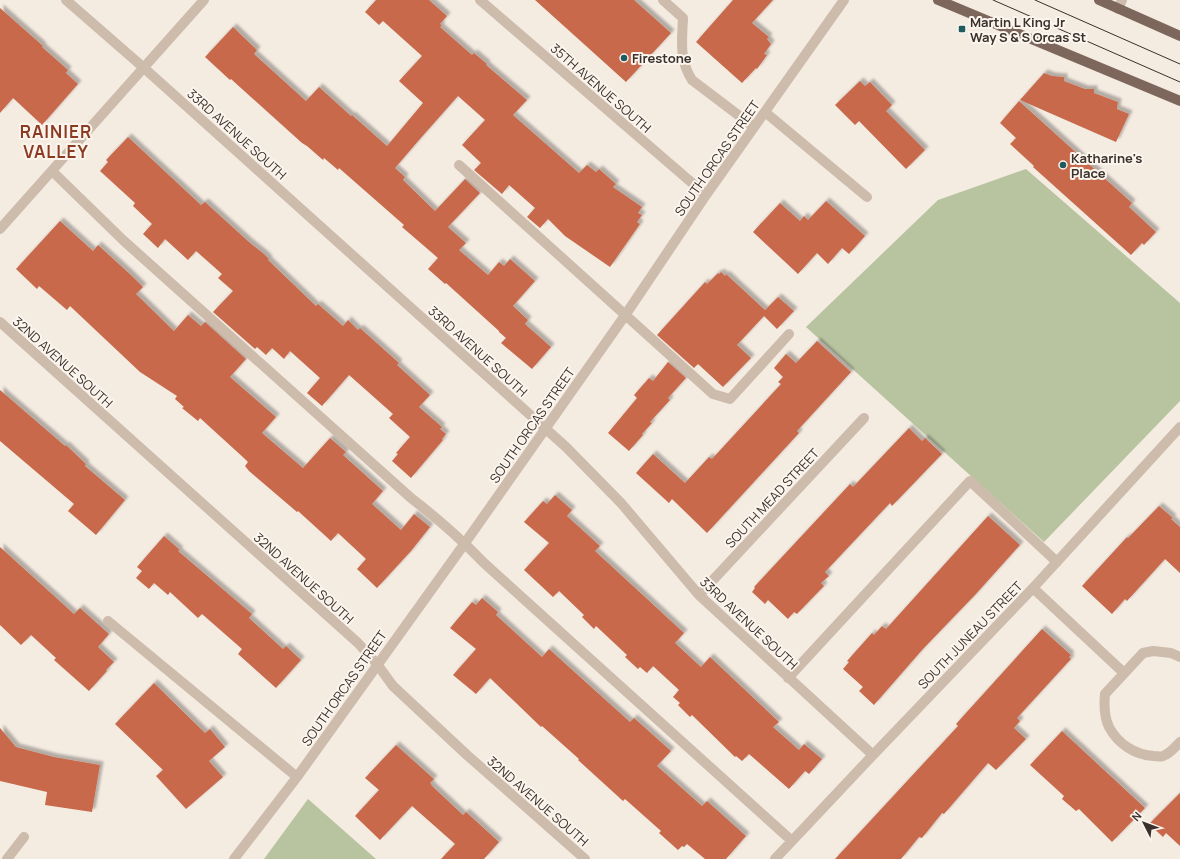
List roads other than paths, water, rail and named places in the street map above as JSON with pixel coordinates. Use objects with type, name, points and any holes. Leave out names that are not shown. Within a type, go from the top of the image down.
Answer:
[{"type":"main road","points":[[938,0],[1180,101]]},
{"type":"main road","points":[[1099,0],[1120,4],[1180,36]]},
{"type":"street","name":"33RD AVENUE SOUTH","points":[[66,0],[144,68],[545,428],[622,503],[699,595],[873,755]]},
{"type":"street","points":[[0,229],[204,0]]},
{"type":"street","name":"35TH AVENUE SOUTH","points":[[480,0],[706,196]]},
{"type":"street","points":[[663,0],[683,18],[683,59],[687,72],[692,80],[754,127]]},
{"type":"street","name":"SOUTH ORCAS STREET","points":[[234,859],[297,777],[465,543],[844,0]]},
{"type":"street","points":[[765,112],[867,197]]},
{"type":"street","points":[[459,164],[713,394],[730,399],[789,334]]},
{"type":"street","points":[[52,171],[124,241],[405,493],[443,523],[484,563],[792,841]]},
{"type":"street","name":"32ND AVENUE SOUTH","points":[[0,322],[358,643],[399,692],[466,755],[585,859]]},
{"type":"street","name":"SOUTH MEAD STREET","points":[[699,595],[864,418]]},
{"type":"street","name":"SOUTH JUNEAU STREET","points":[[775,859],[1033,588],[1180,427]]},
{"type":"street","points":[[788,678],[970,481],[1057,562]]},
{"type":"street","points":[[1033,588],[1124,673]]},
{"type":"street","points":[[108,621],[297,777]]},
{"type":"street","points":[[1180,657],[1172,653],[1165,652],[1153,651],[1143,653],[1104,694],[1104,710],[1109,726],[1118,740],[1131,750],[1147,756],[1163,756],[1172,751],[1180,742]]},
{"type":"street","points":[[7,859],[24,836]]},
{"type":"tram line","points":[[993,0],[1180,82]]},
{"type":"tram line","points":[[1035,0],[1180,64]]},
{"type":"place","name":"Martin L King Jr Way S & S Orcas St","points":[[962,29]]},
{"type":"place","name":"Firestone","points":[[624,58]]},
{"type":"place","name":"Katharine's Place","points":[[1063,165]]},
{"type":"district","name":"RAINIER VALLEY","points":[[56,142]]}]
